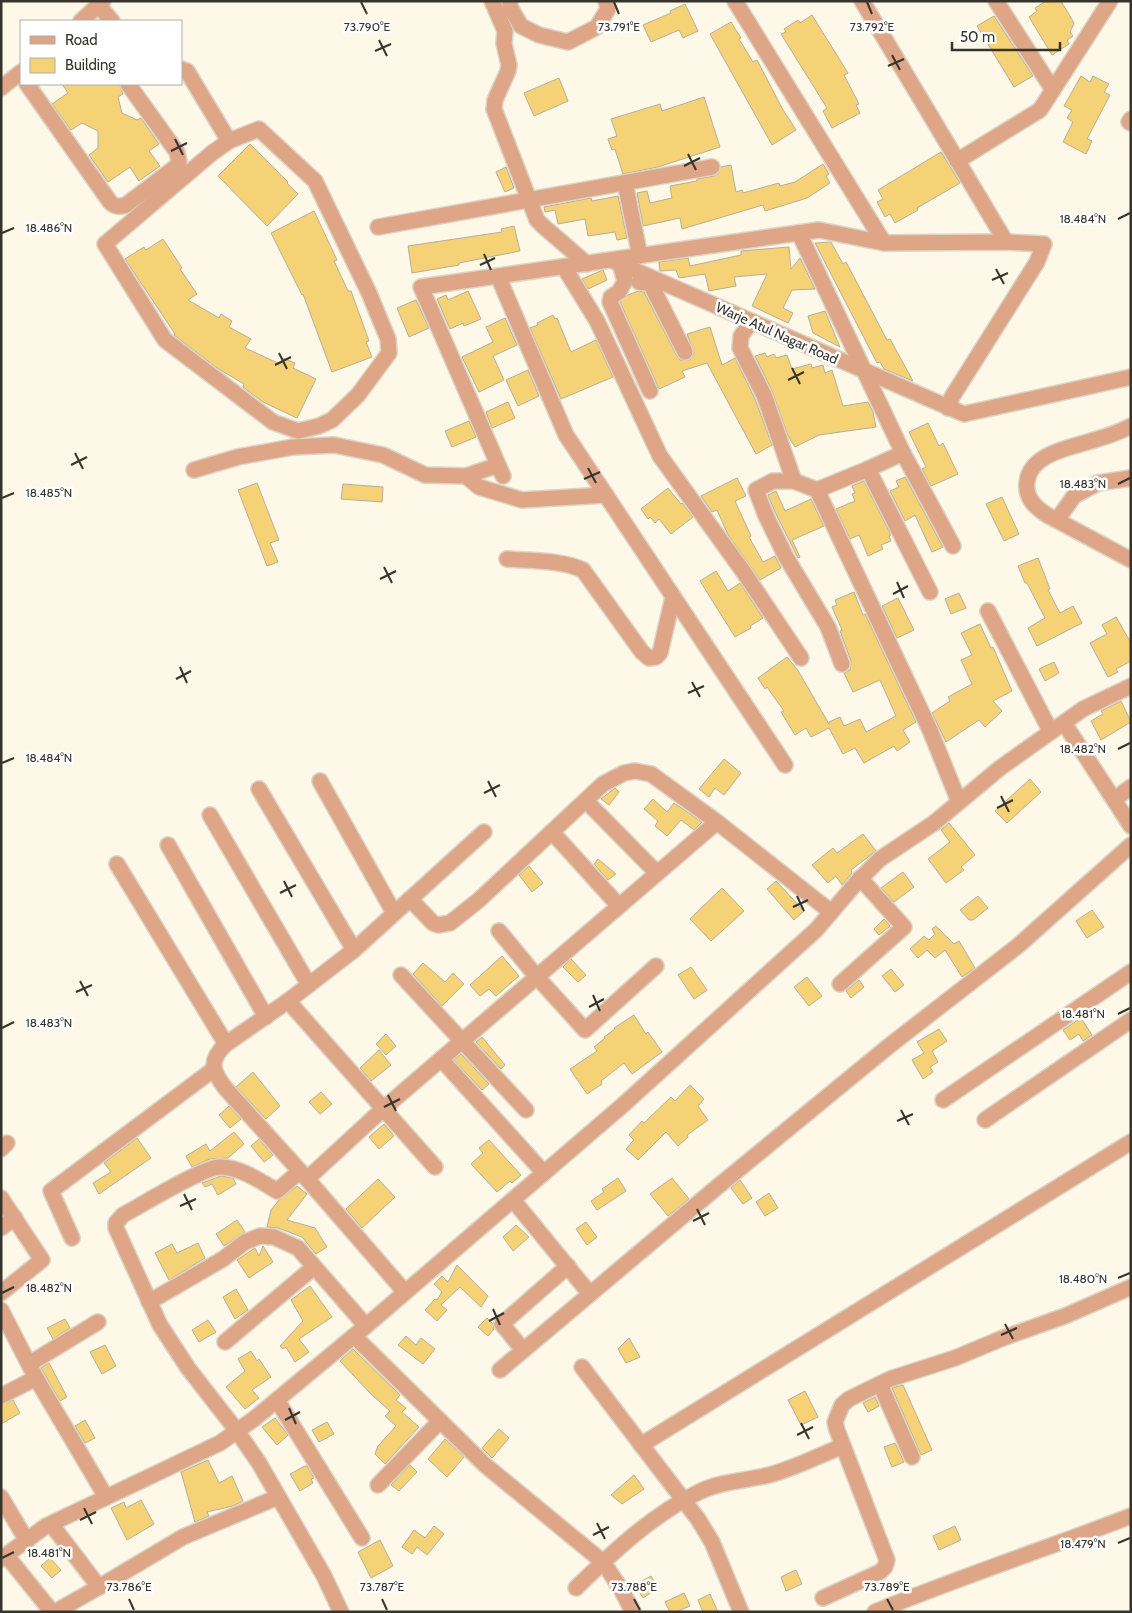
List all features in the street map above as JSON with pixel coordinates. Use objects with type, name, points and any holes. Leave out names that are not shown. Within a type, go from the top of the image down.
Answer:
[{"type":"street","points":[[492,1],[505,31],[504,44],[509,65],[495,100],[494,109],[535,214],[543,226],[587,264]]},
{"type":"street","points":[[510,1],[510,7],[522,26],[539,35],[568,42],[597,27],[608,9],[606,1]]},
{"type":"street","points":[[735,1],[884,243]]},
{"type":"street","points":[[862,1],[1006,242]]},
{"type":"street","points":[[996,1],[1053,90]]},
{"type":"street","points":[[957,161],[1040,110],[1110,1]]},
{"type":"street","points":[[83,20],[101,4],[111,20]]},
{"type":"street","points":[[182,69],[187,71],[229,141]]},
{"type":"street","points":[[1,88],[20,77]]},
{"type":"street","points":[[28,85],[110,202],[120,207],[126,205],[177,166],[179,162],[177,152],[129,85]]},
{"type":"street","points":[[259,129],[315,181],[369,293],[388,339],[389,353],[358,395],[332,420],[298,432],[273,422],[165,340],[105,244],[229,141],[259,129]]},
{"type":"street","points":[[378,227],[712,167]]},
{"type":"street","points":[[625,183],[640,256]]},
{"type":"street","points":[[194,470],[238,456],[293,447],[334,445],[384,455],[425,475],[466,476],[501,470],[421,287],[587,264],[616,262],[640,256],[819,230],[884,243],[1006,242],[1044,244],[1037,262],[952,397],[948,408]]},
{"type":"street","points":[[799,233],[903,453],[953,546]]},
{"type":"street","points":[[616,262],[626,281]]},
{"type":"street","name":"Warje Atul Nagar Road","points":[[616,262],[964,414],[1131,377]]},
{"type":"street","points":[[564,267],[597,321],[660,456],[745,574],[802,658]]},
{"type":"street","points":[[498,276],[566,435],[785,765]]},
{"type":"street","points":[[626,281],[651,285],[685,352]]},
{"type":"street","points":[[626,281],[619,292],[611,297],[610,302],[650,391]]},
{"type":"street","points":[[751,322],[741,336],[740,348],[764,395],[794,480]]},
{"type":"street","points":[[1131,426],[1109,436],[1053,453],[1030,470],[1027,476],[1027,494],[1036,507],[1131,560]]},
{"type":"street","points":[[817,490],[868,470],[903,453]]},
{"type":"street","points":[[868,470],[930,592]]},
{"type":"street","points":[[466,476],[479,488],[522,500],[606,495]]},
{"type":"street","points":[[1057,520],[1074,496],[1098,483],[1131,478]]},
{"type":"street","points":[[842,664],[828,626],[786,557],[756,490],[773,480],[794,480],[817,490],[930,730],[959,802]]},
{"type":"street","points":[[507,559],[564,564],[583,570],[642,652],[649,658],[656,657],[660,653],[673,597]]},
{"type":"street","points":[[988,612],[1051,732]]},
{"type":"street","points":[[278,1497],[183,1537],[54,1612],[4,1557],[51,1524],[220,1443],[237,1431],[366,1326],[623,1105],[809,936],[860,878],[880,860],[934,823],[1000,768],[1083,709],[1131,686]]},
{"type":"street","points":[[1064,723],[1131,826]]},
{"type":"street","points":[[410,899],[432,923],[438,925],[450,923],[479,900],[614,777],[635,770],[652,774],[717,822],[831,912]]},
{"type":"street","points":[[320,781],[394,913]]},
{"type":"street","points":[[1114,799],[1131,787]]},
{"type":"street","points":[[259,789],[354,950]]},
{"type":"street","points":[[586,801],[657,873]]},
{"type":"street","points":[[210,815],[309,985]]},
{"type":"street","points":[[341,1612],[324,1576],[259,1463],[237,1431],[188,1368],[160,1326],[117,1232],[116,1223],[120,1218],[204,1172],[220,1167],[246,1173],[277,1191],[304,1175],[717,822]]},
{"type":"street","points":[[405,1292],[304,1175],[226,1089],[217,1078],[213,1062],[218,1051],[226,1044],[288,1001],[354,950],[484,832]]},
{"type":"street","points":[[552,832],[619,906]]},
{"type":"street","points":[[168,845],[266,1017]]},
{"type":"street","points":[[500,1370],[889,1046],[1019,946],[1131,845]]},
{"type":"street","points":[[117,864],[226,1044]]},
{"type":"street","points":[[840,984],[904,927],[860,878]]},
{"type":"street","points":[[499,932],[536,977],[586,1030],[656,966]]},
{"type":"street","points":[[943,1100],[1131,972]]},
{"type":"street","points":[[401,975],[526,1110]]},
{"type":"street","points":[[288,1001],[435,1167]]},
{"type":"street","points":[[985,1120],[1131,1020]]},
{"type":"street","points":[[441,1059],[544,1173]]},
{"type":"street","points":[[72,1238],[51,1191],[214,1069]]},
{"type":"street","points":[[642,1445],[1131,1142]]},
{"type":"street","points":[[1,1198],[42,1260],[1,1293]]},
{"type":"street","points":[[513,1200],[590,1294]]},
{"type":"street","points":[[1,1228],[15,1218]]},
{"type":"street","points":[[149,1302],[223,1259],[245,1242],[260,1236],[274,1237],[298,1248],[366,1326]]},
{"type":"street","points":[[224,1342],[314,1266]]},
{"type":"street","points":[[523,1350],[502,1324],[568,1266]]},
{"type":"street","points":[[823,1598],[880,1572],[885,1567],[887,1560],[835,1422],[842,1405],[849,1399],[880,1384],[1065,1316],[1131,1287]]},
{"type":"street","points":[[1,1310],[36,1378],[106,1497]]},
{"type":"street","points":[[29,1364],[98,1322]]},
{"type":"street","points":[[354,1336],[485,1465],[603,1562],[621,1589],[633,1612]]},
{"type":"street","points":[[582,1367],[684,1500],[712,1542],[741,1612]]},
{"type":"street","points":[[1,1396],[36,1378]]},
{"type":"street","points":[[880,1384],[912,1457]]},
{"type":"street","points":[[277,1400],[362,1538]]},
{"type":"street","points":[[378,1485],[440,1421]]},
{"type":"street","points":[[576,1588],[644,1527],[684,1500],[723,1483],[769,1475],[843,1446]]},
{"type":"street","points":[[1,1497],[26,1541]]},
{"type":"street","points":[[875,1612],[924,1592],[1050,1548],[1131,1516]]},
{"type":"street","points":[[51,1524],[99,1587]]},
{"type":"building","points":[[1046,1],[1061,1],[1074,23],[1070,32],[1073,36],[1067,40],[1069,44],[1052,55],[1029,17],[1037,11],[1035,8]]},
{"type":"building","points":[[685,4],[698,31],[683,38],[679,30],[651,42],[643,25],[671,13],[670,11]]},
{"type":"building","points":[[812,15],[848,73],[844,75],[859,104],[856,105],[860,113],[832,128],[823,111],[827,108],[781,34],[786,32],[784,29],[798,20],[800,23]]},
{"type":"building","points":[[994,16],[1033,76],[1014,87],[977,26]]},
{"type":"building","points":[[731,22],[753,62],[757,60],[782,108],[796,130],[772,145],[710,34]]},
{"type":"building","points":[[1081,76],[1090,82],[1093,76],[1109,84],[1104,92],[1110,95],[1087,139],[1092,141],[1086,154],[1063,142],[1073,122],[1067,118],[1072,110],[1064,106]]},
{"type":"building","points":[[559,78],[568,101],[534,116],[524,93]]},
{"type":"building","points":[[63,85],[119,85],[123,94],[118,97],[122,113],[137,120],[141,118],[159,144],[149,151],[160,166],[139,181],[130,167],[108,182],[89,155],[98,148],[98,131],[82,123],[71,130],[52,104],[68,93]]},
{"type":"building","points":[[704,97],[720,147],[658,167],[623,174],[615,149],[612,150],[608,139],[617,136],[611,119],[660,104],[662,111]]},
{"type":"building","points":[[250,144],[298,194],[267,226],[218,176]]},
{"type":"building","points":[[941,152],[960,183],[895,223],[890,214],[885,217],[877,202],[883,199],[878,190]]},
{"type":"building","points":[[823,164],[829,174],[826,176],[830,183],[807,198],[765,211],[763,205],[682,229],[680,218],[643,226],[637,193],[647,191],[650,203],[672,198],[670,186],[714,176],[718,174],[721,167],[731,165],[736,192],[742,190],[743,193],[779,183],[780,186],[795,182]]},
{"type":"building","points":[[506,167],[514,188],[505,192],[496,172]]},
{"type":"building","points":[[618,196],[627,238],[617,240],[615,232],[588,236],[585,219],[558,224],[555,210],[545,212],[544,207],[591,198],[592,201]]},
{"type":"building","points":[[314,211],[337,260],[334,261],[348,291],[351,291],[369,341],[366,342],[372,357],[332,372],[303,294],[271,233]]},
{"type":"building","points":[[514,226],[520,251],[459,263],[459,265],[412,273],[408,246],[502,232],[501,229]]},
{"type":"building","points":[[163,239],[197,294],[188,300],[219,318],[221,314],[232,321],[229,327],[251,339],[245,348],[280,364],[283,358],[295,363],[293,368],[316,379],[297,418],[263,402],[243,387],[244,384],[217,368],[174,335],[125,259],[144,247],[146,250]]},
{"type":"building","points":[[831,242],[843,264],[846,262],[887,340],[890,339],[913,381],[884,369],[880,362],[877,363],[815,243]]},
{"type":"building","points":[[789,247],[791,269],[800,258],[815,289],[792,290],[783,308],[793,313],[788,323],[752,306],[767,274],[734,277],[736,286],[709,291],[705,274],[679,278],[676,270],[660,271],[659,262],[688,258],[690,266],[741,255],[741,251]]},
{"type":"building","points":[[603,270],[607,280],[588,289],[582,279]]},
{"type":"building","points":[[468,291],[481,319],[464,326],[463,323],[450,329],[437,299],[446,295],[448,300]]},
{"type":"building","points":[[638,291],[644,292],[680,360],[690,360],[694,353],[687,334],[710,327],[722,365],[735,358],[755,399],[772,445],[756,454],[707,363],[682,371],[685,377],[659,389],[620,302],[628,295]]},
{"type":"building","points":[[416,300],[429,328],[409,337],[397,308]]},
{"type":"building","points":[[825,311],[840,347],[813,333],[808,316]]},
{"type":"building","points":[[553,315],[555,319],[557,318],[571,352],[596,340],[613,377],[561,399],[530,328]]},
{"type":"building","points":[[505,318],[517,345],[493,356],[504,380],[479,392],[462,357],[493,342],[486,327]]},
{"type":"building","points":[[765,353],[767,357],[774,354],[776,358],[787,355],[792,369],[811,364],[812,368],[823,365],[825,373],[832,370],[843,406],[868,402],[873,412],[876,427],[819,435],[795,447],[788,436],[772,391],[755,356]]},
{"type":"building","points":[[528,370],[539,396],[518,406],[506,380]]},
{"type":"building","points":[[508,402],[515,418],[492,428],[486,412]]},
{"type":"building","points":[[469,421],[476,437],[452,447],[445,431]]},
{"type":"building","points":[[928,423],[939,446],[943,443],[958,474],[931,486],[922,469],[926,467],[909,432]]},
{"type":"building","points":[[905,477],[943,547],[932,552],[915,515],[905,521],[890,491],[899,487],[896,481]]},
{"type":"building","points":[[737,478],[746,496],[735,501],[751,536],[749,537],[763,562],[775,556],[781,568],[760,580],[728,535],[717,510],[712,512],[701,496]]},
{"type":"building","points":[[864,481],[891,535],[889,536],[891,541],[881,545],[883,549],[868,556],[859,535],[850,539],[836,509],[855,501],[852,494],[855,493],[852,486]]},
{"type":"building","points":[[257,483],[279,540],[270,543],[278,562],[267,566],[238,490]]},
{"type":"building","points":[[343,484],[383,487],[382,502],[341,499]]},
{"type":"building","points":[[668,488],[693,517],[671,534],[659,519],[655,523],[650,517],[648,519],[641,509]]},
{"type":"building","points":[[776,491],[785,511],[811,499],[824,526],[792,540],[800,557],[798,558],[768,495]]},
{"type":"building","points":[[1002,497],[1019,534],[1004,541],[986,504]]},
{"type":"building","points":[[1038,558],[1050,589],[1048,590],[1060,613],[1073,606],[1082,623],[1037,646],[1028,628],[1045,618],[1027,583],[1025,583],[1018,566]]},
{"type":"building","points":[[716,571],[728,591],[740,583],[763,618],[750,626],[751,628],[735,637],[700,581]]},
{"type":"building","points":[[854,592],[863,615],[865,614],[916,722],[903,730],[910,742],[897,751],[894,746],[864,763],[855,748],[843,754],[829,728],[811,737],[806,728],[795,735],[781,712],[784,711],[758,678],[787,657],[797,669],[829,724],[829,722],[840,717],[844,726],[860,719],[866,732],[896,716],[880,680],[853,692],[844,673],[850,670],[851,661],[840,631],[842,630],[832,607],[837,605],[835,600]]},
{"type":"building","points":[[959,593],[966,608],[951,614],[945,599]]},
{"type":"building","points":[[898,598],[914,630],[897,638],[882,606]]},
{"type":"building","points":[[1116,617],[1131,643],[1131,661],[1116,669],[1118,672],[1108,677],[1090,643],[1107,634],[1102,625]]},
{"type":"building","points":[[980,624],[991,648],[993,647],[1012,691],[993,701],[1002,711],[985,727],[979,720],[946,742],[932,713],[950,701],[948,697],[972,684],[961,660],[972,655],[961,633]]},
{"type":"building","points":[[1054,662],[1059,673],[1045,681],[1039,669]]},
{"type":"building","points":[[1121,701],[1131,722],[1101,740],[1091,721],[1103,714],[1101,711]]},
{"type":"building","points":[[724,759],[741,773],[724,795],[715,788],[709,797],[699,789]]},
{"type":"building","points":[[1030,779],[1041,792],[1007,823],[995,811]]},
{"type":"building","points":[[615,788],[619,792],[609,805],[601,799]]},
{"type":"building","points":[[653,799],[667,812],[674,803],[702,822],[694,830],[681,820],[667,836],[655,826],[658,821],[644,809]]},
{"type":"building","points":[[949,823],[975,855],[961,867],[964,870],[946,883],[928,859],[950,842],[941,830]]},
{"type":"building","points":[[863,834],[876,851],[851,870],[852,873],[842,885],[836,876],[828,883],[812,865],[833,848],[837,853]]},
{"type":"building","points":[[598,859],[616,874],[608,880],[594,864]]},
{"type":"building","points":[[529,866],[543,883],[532,892],[519,875]]},
{"type":"building","points":[[903,872],[914,887],[894,902],[881,888]]},
{"type":"building","points":[[776,881],[804,911],[794,920],[767,889]]},
{"type":"building","points":[[722,888],[744,911],[711,941],[690,919]]},
{"type":"building","points":[[978,896],[988,908],[973,920],[969,920],[960,910]]},
{"type":"building","points":[[1092,910],[1104,927],[1087,938],[1076,921]]},
{"type":"building","points":[[884,919],[890,926],[879,935],[874,929]]},
{"type":"building","points":[[936,926],[954,944],[959,941],[975,968],[962,977],[945,950],[935,958],[927,950],[918,958],[910,949],[924,936],[929,940],[935,934],[932,929]]},
{"type":"building","points":[[502,956],[519,976],[496,996],[489,989],[480,996],[470,985]]},
{"type":"building","points":[[571,959],[586,975],[578,982],[563,967]]},
{"type":"building","points":[[423,963],[445,982],[453,973],[464,984],[442,1006],[413,974]]},
{"type":"building","points":[[691,967],[707,990],[694,999],[678,975]]},
{"type":"building","points":[[891,969],[904,985],[895,992],[882,976]]},
{"type":"building","points":[[807,977],[822,996],[809,1006],[794,987]]},
{"type":"building","points":[[859,980],[864,987],[851,998],[846,991]]},
{"type":"building","points":[[634,1015],[646,1034],[648,1032],[662,1052],[632,1074],[624,1063],[601,1081],[602,1084],[587,1094],[570,1069],[597,1051],[594,1047],[604,1037]]},
{"type":"building","points":[[1081,1018],[1092,1035],[1083,1041],[1079,1034],[1070,1040],[1063,1030]]},
{"type":"building","points":[[939,1029],[947,1041],[932,1051],[938,1062],[930,1067],[933,1072],[923,1079],[912,1060],[924,1053],[917,1042]]},
{"type":"building","points":[[386,1034],[396,1046],[386,1055],[376,1044]]},
{"type":"building","points":[[482,1037],[505,1065],[501,1069],[476,1042]]},
{"type":"building","points":[[379,1050],[391,1065],[371,1081],[360,1068]]},
{"type":"building","points":[[461,1054],[489,1084],[482,1090],[454,1060]]},
{"type":"building","points":[[253,1072],[280,1106],[266,1119],[236,1087]]},
{"type":"building","points":[[690,1085],[704,1099],[698,1106],[708,1120],[687,1135],[688,1137],[678,1146],[666,1132],[638,1160],[626,1149],[634,1140],[629,1135],[642,1121],[644,1123],[671,1097],[675,1101]]},
{"type":"building","points":[[321,1092],[332,1104],[320,1114],[309,1102]]},
{"type":"building","points":[[229,1106],[241,1119],[230,1128],[219,1115]]},
{"type":"building","points":[[384,1124],[394,1136],[379,1149],[369,1137]]},
{"type":"building","points":[[234,1132],[244,1144],[228,1158],[210,1159],[192,1167],[186,1156],[206,1144],[210,1151]]},
{"type":"building","points":[[137,1138],[151,1158],[99,1194],[93,1183],[111,1172],[104,1163]]},
{"type":"building","points":[[259,1139],[273,1155],[264,1162],[251,1146]]},
{"type":"building","points":[[489,1140],[521,1175],[497,1192],[471,1164],[483,1153],[479,1148]]},
{"type":"building","points":[[221,1176],[233,1178],[236,1184],[218,1195],[212,1184],[205,1187],[202,1183]]},
{"type":"building","points":[[618,1178],[626,1191],[597,1210],[591,1201],[604,1192],[602,1189]]},
{"type":"building","points":[[672,1178],[689,1199],[668,1216],[650,1194]]},
{"type":"building","points":[[378,1179],[395,1197],[362,1228],[346,1209]]},
{"type":"building","points":[[740,1180],[752,1198],[743,1204],[731,1188]]},
{"type":"building","points":[[297,1186],[307,1194],[287,1220],[315,1228],[327,1247],[316,1254],[302,1237],[278,1228],[267,1227],[271,1210],[279,1200]]},
{"type":"building","points":[[769,1193],[778,1208],[765,1216],[756,1202]]},
{"type":"building","points":[[237,1220],[245,1232],[224,1246],[216,1234]]},
{"type":"building","points":[[586,1222],[597,1237],[587,1245],[576,1229]]},
{"type":"building","points":[[516,1225],[529,1237],[513,1251],[503,1237]]},
{"type":"building","points":[[198,1243],[205,1258],[169,1280],[155,1253],[172,1244],[177,1253]]},
{"type":"building","points":[[263,1246],[273,1262],[249,1278],[237,1260],[255,1248],[259,1256]]},
{"type":"building","points":[[457,1265],[488,1296],[481,1307],[460,1287],[441,1305],[447,1310],[437,1321],[425,1310],[435,1299],[437,1300],[442,1292],[434,1284],[442,1276],[448,1282]]},
{"type":"building","points":[[310,1286],[332,1317],[299,1339],[309,1352],[295,1362],[286,1347],[283,1349],[280,1346],[303,1321],[291,1300]]},
{"type":"building","points":[[236,1289],[248,1310],[235,1319],[223,1297]]},
{"type":"building","points":[[487,1318],[493,1324],[494,1329],[488,1336],[478,1327]]},
{"type":"building","points":[[65,1319],[70,1328],[53,1339],[47,1328]]},
{"type":"building","points":[[208,1320],[216,1332],[199,1342],[192,1330]]},
{"type":"building","points":[[406,1336],[416,1345],[421,1338],[435,1349],[423,1364],[398,1345]]},
{"type":"building","points":[[629,1338],[640,1357],[626,1363],[618,1349]]},
{"type":"building","points":[[105,1345],[116,1366],[102,1374],[90,1352]]},
{"type":"building","points":[[353,1349],[400,1395],[396,1400],[406,1408],[402,1412],[419,1427],[385,1464],[375,1454],[378,1446],[396,1426],[385,1416],[390,1411],[340,1361]]},
{"type":"building","points":[[251,1351],[271,1377],[252,1390],[259,1398],[245,1409],[226,1387],[245,1371],[238,1359]]},
{"type":"building","points":[[49,1363],[67,1397],[60,1401],[41,1368]]},
{"type":"building","points":[[903,1385],[932,1450],[921,1455],[892,1388]]},
{"type":"building","points":[[805,1391],[818,1417],[801,1425],[788,1400]]},
{"type":"building","points":[[875,1397],[879,1406],[868,1412],[863,1403]]},
{"type":"building","points":[[13,1400],[20,1413],[1,1424],[1,1405]]},
{"type":"building","points":[[275,1418],[288,1435],[277,1445],[262,1427]]},
{"type":"building","points":[[85,1420],[95,1438],[85,1443],[75,1426]]},
{"type":"building","points":[[327,1422],[334,1434],[319,1442],[312,1430]]},
{"type":"building","points":[[499,1429],[509,1438],[492,1458],[482,1448]]},
{"type":"building","points":[[445,1439],[464,1457],[447,1477],[428,1459]]},
{"type":"building","points":[[895,1443],[904,1462],[892,1467],[884,1447]]},
{"type":"building","points":[[208,1460],[219,1483],[232,1476],[243,1501],[233,1506],[207,1512],[209,1516],[195,1522],[181,1472]]},
{"type":"building","points":[[410,1465],[417,1472],[399,1491],[391,1485]]},
{"type":"building","points":[[307,1466],[314,1478],[311,1479],[313,1483],[300,1491],[290,1474]]},
{"type":"building","points":[[634,1475],[644,1489],[622,1504],[611,1495]]},
{"type":"building","points":[[141,1500],[154,1524],[127,1540],[111,1508],[124,1502],[126,1508]]},
{"type":"building","points":[[434,1526],[444,1534],[427,1555],[417,1547],[412,1554],[402,1547],[414,1530],[425,1538]]},
{"type":"building","points":[[955,1526],[961,1540],[939,1550],[933,1536]]},
{"type":"building","points":[[380,1540],[393,1566],[371,1578],[358,1552]]},
{"type":"building","points":[[50,1558],[61,1570],[52,1578],[41,1566]]},
{"type":"building","points":[[796,1570],[802,1584],[786,1591],[781,1577]]},
{"type":"building","points":[[651,1576],[658,1588],[643,1598],[635,1585]]},
{"type":"building","points":[[684,1593],[690,1606],[676,1612],[670,1612],[665,1602]]},
{"type":"building","points":[[710,1594],[718,1612],[703,1612],[698,1600]]}]
